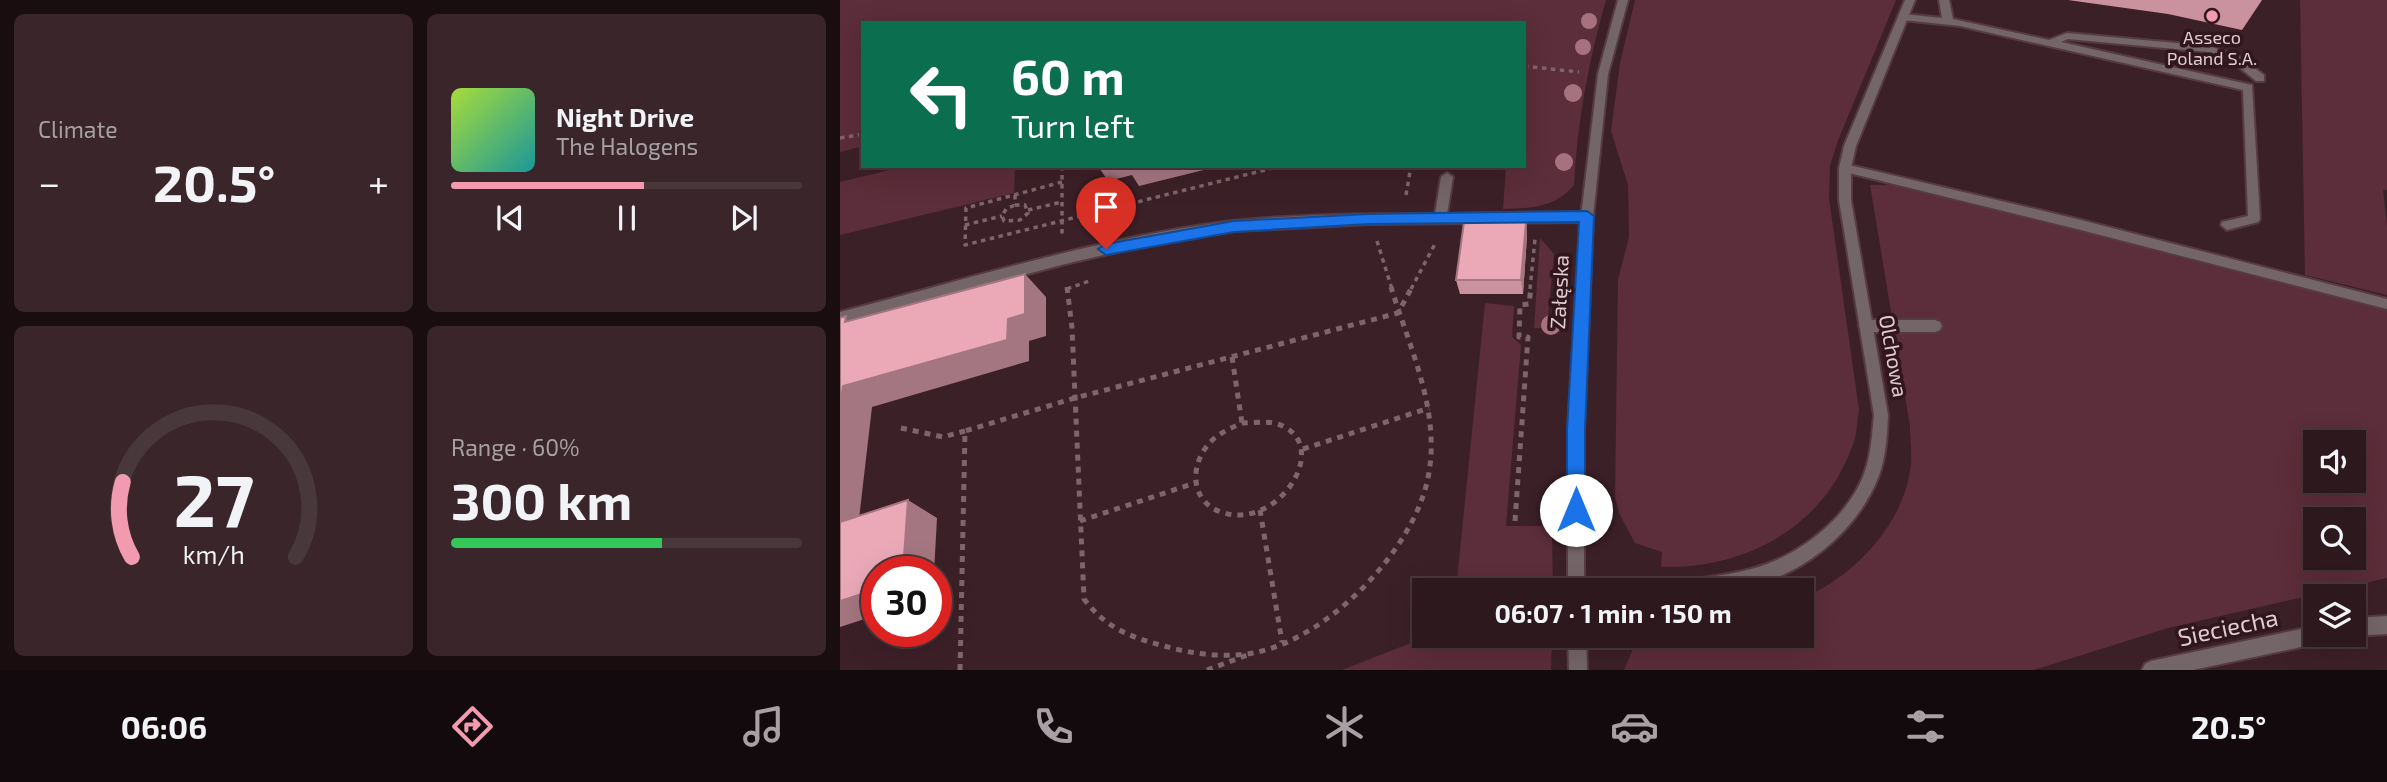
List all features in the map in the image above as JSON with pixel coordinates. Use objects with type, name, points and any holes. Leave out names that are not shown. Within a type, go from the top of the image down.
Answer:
[{"type":"street","name":"Załęska","points":[[1576,578],[1576,430],[1587,216],[1602,74],[1623,0]]},
{"type":"street","name":"Olchowa","points":[[1752,578],[1785,564],[1825,538],[1854,508],[1870,479],[1879,444],[1881,415],[1845,200],[1845,168],[1850,146],[1910,0]]},
{"type":"street","points":[[1944,0],[1948,21]]},
{"type":"street","points":[[1903,17],[1948,21],[2248,89],[2254,219],[2227,225]]},
{"type":"street","points":[[2050,43],[2067,36],[2208,49],[2234,58],[2260,78]]},
{"type":"street","points":[[1845,168],[2077,223],[2387,304]]},
{"type":"street","points":[[1441,225],[1447,177]]},
{"type":"street","points":[[840,318],[1065,259],[1147,240],[1234,226],[1369,219],[1441,225],[1587,216]]},
{"type":"street","points":[[1866,326],[1935,326]]},
{"type":"street","points":[[2366,623],[2387,614]]},
{"type":"street","points":[[2366,626],[2387,625]]},
{"type":"street","name":"Sieciecha","points":[[2151,670],[2303,638]]},
{"type":"street","points":[[1577,648],[1578,670]]},
{"type":"path","points":[[1526,66],[1602,74]]},
{"type":"path","points":[[840,138],[861,134]]},
{"type":"path","points":[[1062,168],[1062,232]]},
{"type":"path","points":[[1062,182],[965,208],[965,245],[1273,168]]},
{"type":"path","points":[[1406,195],[1411,168]]},
{"type":"path","points":[[1015,195],[1015,205]]},
{"type":"path","points":[[1002,216],[1004,221],[1014,222],[1024,217],[1028,210],[1062,201]]},
{"type":"path","points":[[965,225],[1002,216],[1006,209],[1015,205],[1025,205],[1028,210]]},
{"type":"path","points":[[1515,521],[1528,337],[1519,337],[1520,305],[1530,304],[1535,231],[1528,230],[1529,218]]},
{"type":"path","points":[[1014,222],[1014,232]]},
{"type":"path","points":[[901,428],[943,437],[1075,398],[1398,313],[1441,225]]},
{"type":"path","points":[[1207,670],[1309,629],[1348,602],[1386,566],[1416,521],[1434,451],[1429,408],[1374,231]]},
{"type":"path","points":[[1093,280],[1067,287],[1084,599],[1099,621],[1126,636],[1173,649],[1213,654],[1254,652]]},
{"type":"path","points":[[1232,357],[1242,422]]},
{"type":"path","points":[[1303,449],[1429,408]]},
{"type":"path","points":[[1261,419],[1281,424],[1297,435],[1303,449],[1303,464],[1298,479],[1287,493],[1261,510],[1237,516],[1219,513],[1205,505],[1196,493],[1198,461],[1206,447],[1220,434],[1242,422],[1261,419]]},
{"type":"path","points":[[960,670],[965,430]]},
{"type":"path","points":[[1080,521],[1195,483]]},
{"type":"path","points":[[1261,510],[1282,642]]},
{"type":"shaded area","points":[[840,0],[1606,0],[1585,91],[1574,185],[1559,198],[1533,207],[1503,209],[1506,168],[1526,168],[1526,21],[861,21],[861,147],[840,152]]},
{"type":"shaded area","points":[[1635,0],[1896,0],[1830,166],[1829,198],[1859,410],[1854,443],[1839,475],[1822,500],[1801,521],[1777,538],[1750,551],[1692,566],[1661,567],[1662,552],[1635,543],[1619,513],[1615,497],[1618,280],[1629,237],[1628,185],[1611,131],[1620,63]]},
{"type":"shaded area","points":[[2300,0],[2387,0],[2387,190],[2383,190],[2387,225],[2387,295],[2305,275]]},
{"type":"shaded area","points":[[898,168],[1015,168],[1014,193],[840,235],[840,182]]},
{"type":"shaded area","points":[[1870,185],[1897,185],[2387,309],[2387,578],[2361,584],[2303,584],[2303,597],[2168,628],[2034,670],[1624,670],[1634,648],[1814,648],[1814,592],[1841,576],[1874,545],[1888,527],[1907,486],[1911,464],[1910,426]]},
{"type":"shaded area","points":[[1540,238],[1554,254],[1548,317],[1560,317],[1561,322],[1554,328],[1534,328]]},
{"type":"shaded area","points":[[1485,303],[1514,306],[1512,337],[1521,345],[1506,526],[1544,526],[1552,531],[1553,578],[1457,578]]},
{"type":"shaded area","points":[[1412,642],[1412,648],[1552,648],[1551,670],[1342,670]]},
{"type":"building","points":[[1464,222],[1526,222],[1521,280],[1456,280]]},
{"type":"building","points":[[1025,274],[1025,314],[1008,319],[1007,340],[843,386],[840,406],[840,318],[846,316],[845,322]]},
{"type":"building","points":[[908,500],[904,556],[861,556],[861,594],[840,601],[840,522]]},
{"type":"place","name":"Asseco Poland S.A.","points":[[2212,16]]},
{"type":"route","points":[[1106,249],[1234,226],[1369,219],[1587,216],[1576,430],[1576,510]]}]
